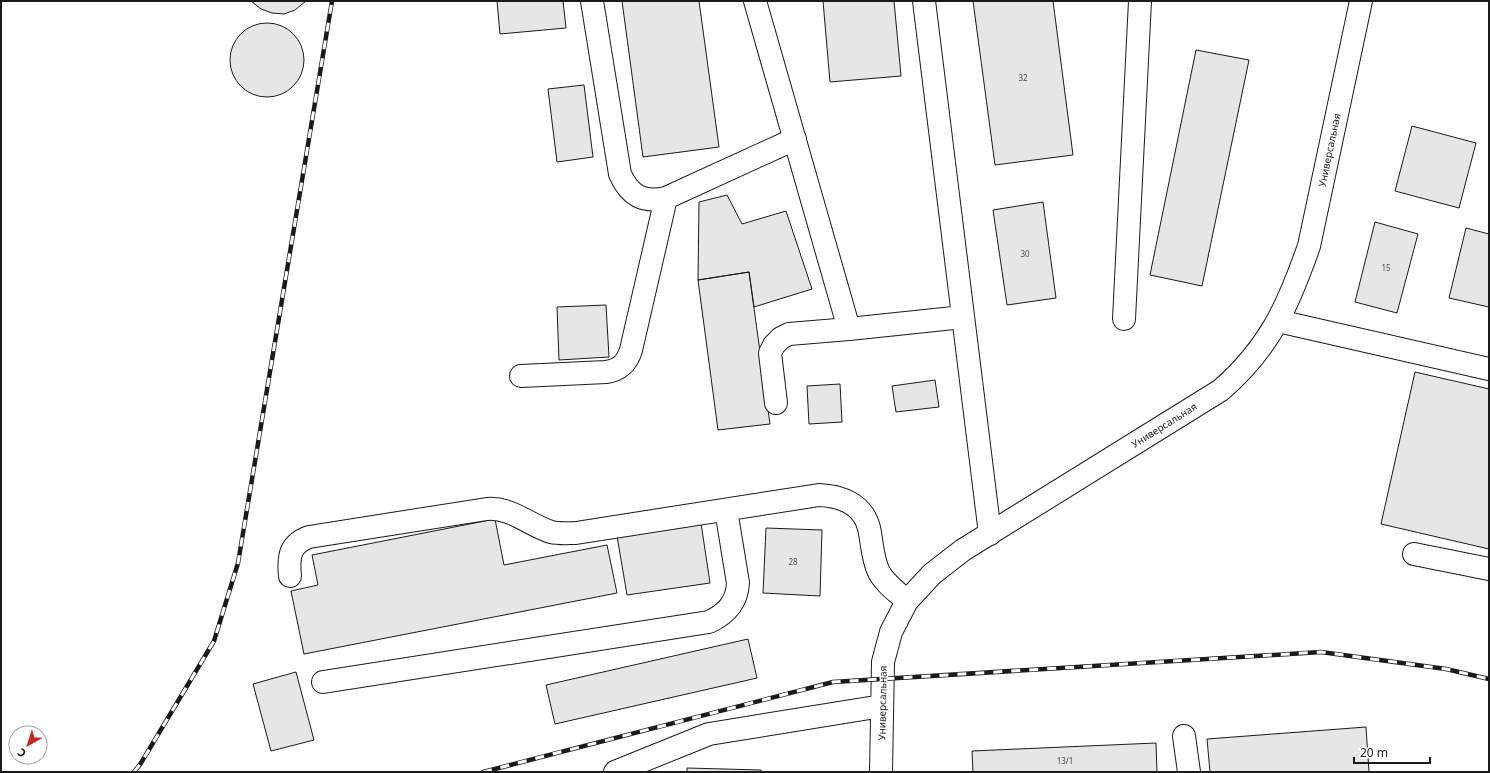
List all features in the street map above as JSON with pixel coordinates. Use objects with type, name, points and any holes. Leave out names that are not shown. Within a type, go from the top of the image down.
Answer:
[{"type":"street","points":[[592,1],[620,174],[628,188],[636,195],[654,200],[666,198],[795,139]]},
{"type":"street","points":[[755,1],[849,329]]},
{"type":"street","points":[[924,1],[990,534]]},
{"type":"street","points":[[1124,319],[1140,1]]},
{"type":"street","name":"Универсальная","points":[[881,772],[883,662],[891,632],[907,601],[932,574],[963,550],[1221,390],[1238,375],[1266,341],[1278,321],[1296,282],[1309,246],[1361,1]]},
{"type":"street","points":[[521,376],[606,372],[619,369],[623,365],[631,350],[666,198]]},
{"type":"street","points":[[776,403],[770,353],[774,345],[781,338],[789,334],[963,317]]},
{"type":"street","points":[[1278,321],[1489,369]]},
{"type":"street","points":[[290,576],[288,565],[293,548],[299,541],[309,536],[496,508],[506,511],[551,532],[564,534],[819,495],[840,498],[858,508],[865,517],[869,527],[874,557],[878,570],[883,579],[907,601]]},
{"type":"street","points":[[323,682],[709,622],[719,617],[726,611],[737,594],[738,583],[726,510]]},
{"type":"street","points":[[1414,554],[1489,569]]},
{"type":"street","points":[[615,772],[709,734],[882,706]]},
{"type":"street","points":[[1184,736],[1189,772]]},
{"type":"building","points":[[251,1],[306,1],[295,10],[284,14],[272,13],[261,9]]},
{"type":"building","points":[[497,1],[563,1],[566,28],[500,34]]},
{"type":"building","points":[[622,1],[699,1],[719,147],[643,157]]},
{"type":"building","points":[[823,1],[894,1],[901,76],[830,82]]},
{"type":"building","points":[[973,1],[1053,1],[1073,155],[995,165]]},
{"type":"building","points":[[267,23],[281,26],[293,34],[301,46],[304,60],[301,74],[293,86],[281,94],[267,97],[253,94],[241,86],[233,74],[230,60],[233,46],[241,34],[253,26]]},
{"type":"building","points":[[1196,50],[1249,60],[1202,286],[1150,275]]},
{"type":"building","points":[[584,85],[593,157],[557,162],[548,89]]},
{"type":"building","points":[[1412,126],[1476,143],[1459,208],[1395,191]]},
{"type":"building","points":[[727,195],[742,224],[786,211],[812,289],[754,307],[749,272],[698,280],[699,202]]},
{"type":"building","points":[[1043,202],[1056,298],[1007,305],[993,210]]},
{"type":"building","points":[[1375,222],[1418,234],[1397,313],[1355,302]]},
{"type":"building","points":[[1466,228],[1489,234],[1489,307],[1449,298]]},
{"type":"building","points":[[749,272],[770,424],[718,430],[698,280]]},
{"type":"building","points":[[606,305],[609,357],[559,360],[557,307]]},
{"type":"building","points":[[1415,372],[1489,389],[1489,549],[1381,524]]},
{"type":"building","points":[[935,380],[939,407],[896,412],[892,386]]},
{"type":"building","points":[[840,384],[842,422],[809,424],[807,386]]},
{"type":"building","points":[[495,519],[504,565],[607,545],[617,593],[304,654],[291,591],[318,585],[312,555]]},
{"type":"building","points":[[701,523],[710,583],[627,595],[617,536]]},
{"type":"building","points":[[766,528],[822,530],[820,596],[763,593]]},
{"type":"building","points":[[748,639],[757,678],[555,724],[546,685]]},
{"type":"building","points":[[296,672],[314,740],[271,751],[253,684]]},
{"type":"building","points":[[1366,727],[1369,772],[1210,772],[1207,739]]},
{"type":"building","points":[[1156,743],[1157,772],[973,772],[972,751]]},
{"type":"building","points":[[687,768],[761,770],[761,772],[687,772]]},
{"type":"railway","points":[[134,772],[141,763],[214,641],[238,563],[332,1]]},
{"type":"railway","points":[[483,772],[833,682],[1321,652],[1446,669],[1489,679]]}]
